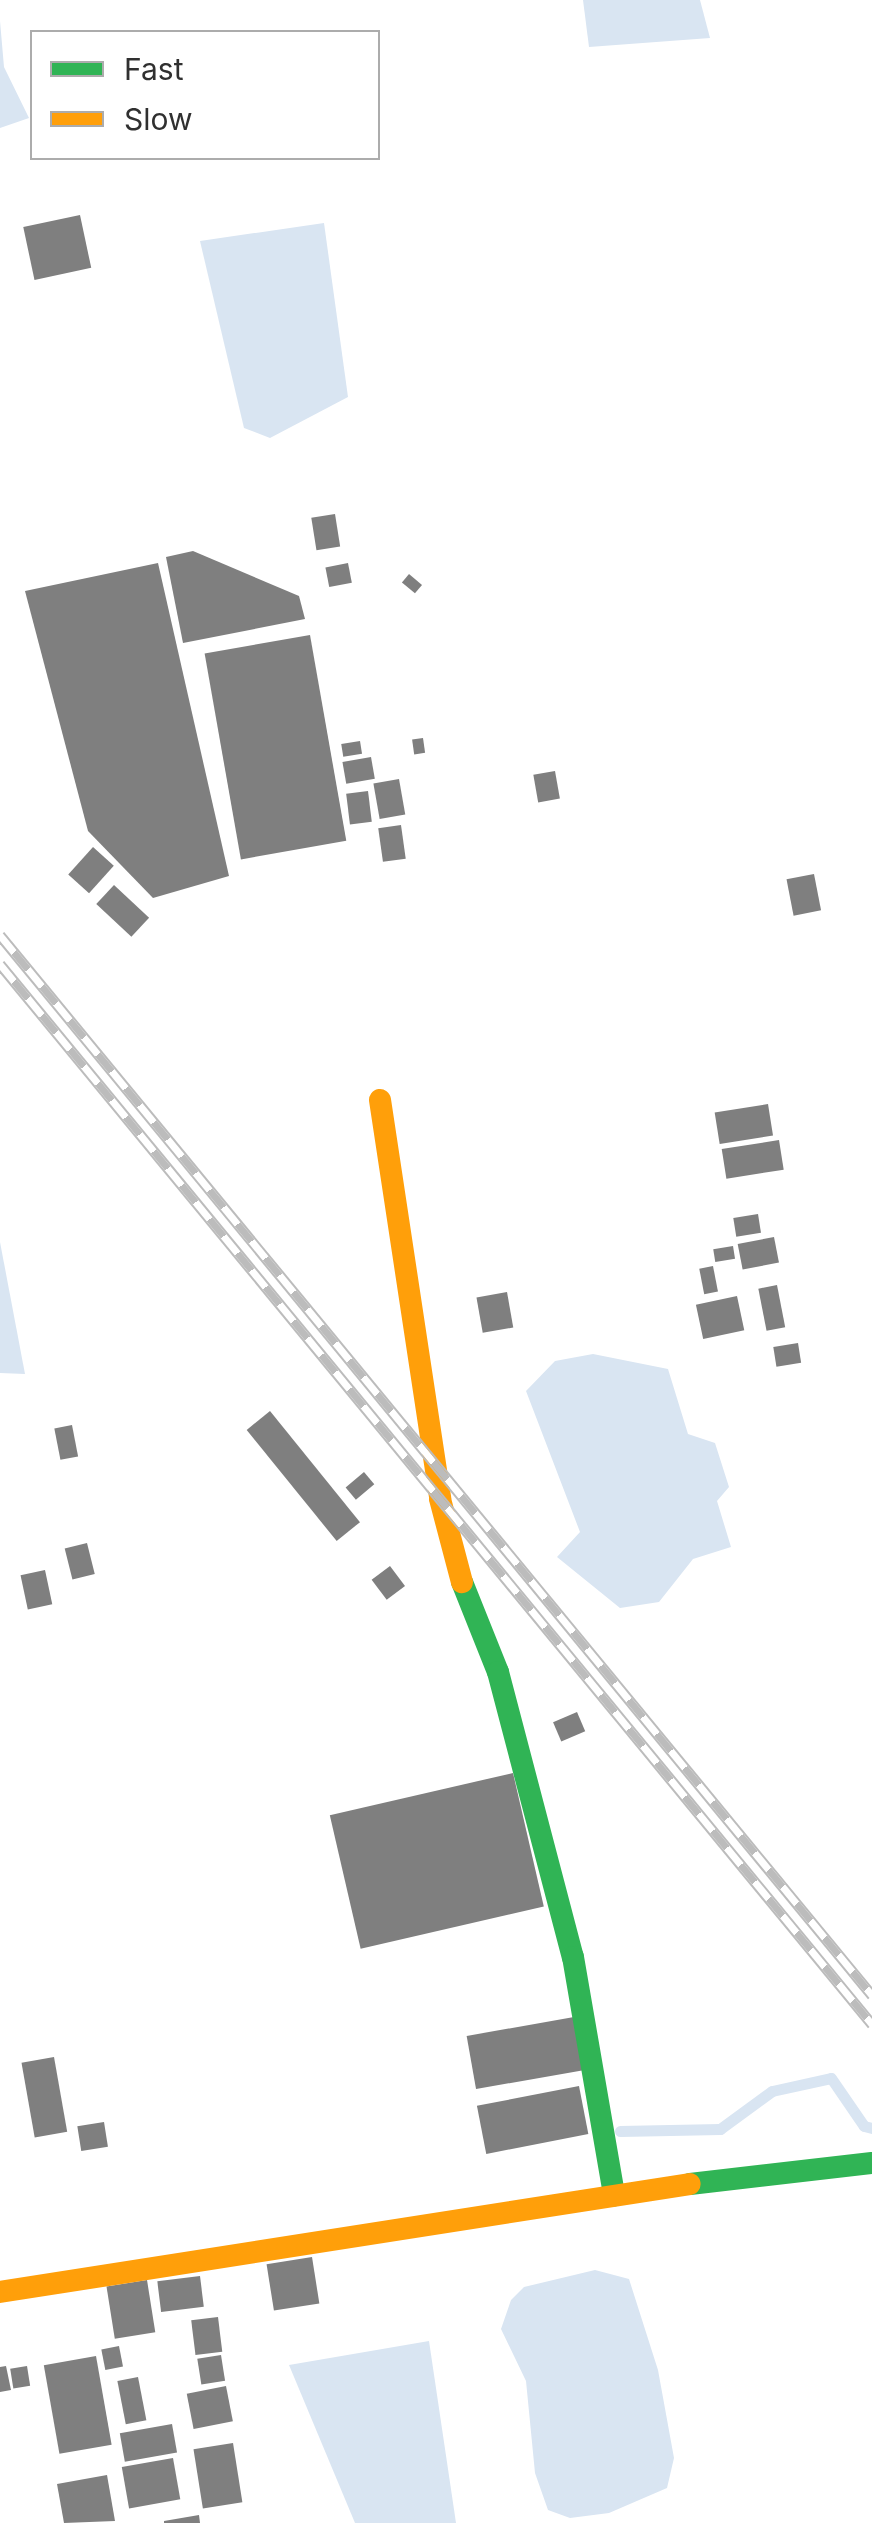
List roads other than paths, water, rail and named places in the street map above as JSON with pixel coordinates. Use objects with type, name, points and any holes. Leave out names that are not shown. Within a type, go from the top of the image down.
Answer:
[{"type":"street","points":[[380,1100],[440,1499],[458,1570],[498,1672],[573,1957],[614,2196]]},
{"type":"street","points":[[0,2292],[856,2160],[872,2164]]},
{"type":"waterway","points":[[620,2131],[720,2129],[772,2091],[831,2078],[864,2126],[872,2128]]},
{"type":"railway","points":[[0,935],[872,1995]]},
{"type":"railway","points":[[0,964],[872,2024]]}]
